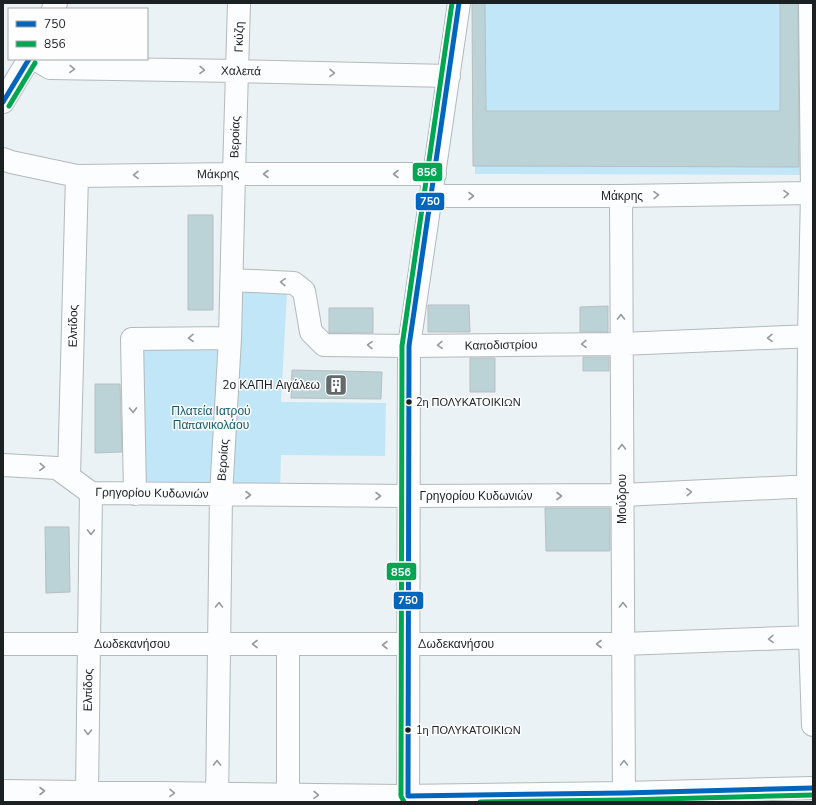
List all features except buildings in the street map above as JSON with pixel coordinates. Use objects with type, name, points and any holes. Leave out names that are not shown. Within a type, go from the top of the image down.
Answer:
[{"type":"street","name":"Γκύζη","points":[[238,71],[239,3]]},
{"type":"street","points":[[408,799],[409,346],[459,3]]},
{"type":"street","points":[[810,3],[812,32],[813,193],[810,486],[813,725]]},
{"type":"street","points":[[3,102],[28,60]]},
{"type":"street","name":"Χαλεπά","points":[[37,60],[50,68],[449,76]]},
{"type":"street","name":"Βεροίας","points":[[217,798],[221,495],[230,338],[238,71]]},
{"type":"street","name":"Μάκρης","points":[[3,159],[77,176],[435,174]]},
{"type":"street","name":"Ελπίδος","points":[[69,476],[77,176]]},
{"type":"street","name":"Μάκρης","points":[[432,196],[620,196],[813,193]]},
{"type":"street","name":"Μούδρου","points":[[620,196],[624,798]]},
{"type":"street","name":"Καποδιστρίου","points":[[232,280],[294,283],[304,291],[311,332],[324,345],[409,346],[621,344],[811,337]]},
{"type":"street","points":[[135,494],[132,339],[230,338]]},
{"type":"street","name":"Γρηγορίου Κυδωνιών","points":[[3,465],[57,468],[91,493],[408,496],[622,495],[810,486]]},
{"type":"street","name":"Ελπίδος","points":[[87,792],[91,493]]},
{"type":"street","name":"Δωδεκανήσου","points":[[3,644],[623,644],[811,638]]},
{"type":"street","points":[[288,645],[288,794]]},
{"type":"street","points":[[3,791],[87,792],[217,798],[288,794],[408,799],[624,798],[813,788]]},
{"type":"green space","points":[[477,3],[813,3],[813,175],[475,174]]},
{"type":"green space","name":"Πλατεία Ιατρού Παπανικολάου","points":[[237,290],[287,292],[281,402],[386,403],[385,456],[281,455],[280,489],[141,488],[141,348],[236,347]]},
{"type":"transit line","name":"856","points":[[404,802],[401,796],[402,346],[452,3]]},
{"type":"transit line","name":"750","points":[[459,3],[409,346],[408,796],[624,793],[813,788]]},
{"type":"transit line","name":"750","points":[[3,102],[28,60]]},
{"type":"transit line","name":"856","points":[[9,106],[35,63]]},
{"type":"transit line","name":"856","points":[[480,802],[813,795]]},
{"type":"place","name":"2ο ΚΑΠΗ Αιγάλεω","points":[[336,385]]},
{"type":"place","name":"2η ΠΟΛΥΚΑΤΟΙΚΙΩΝ","points":[[409,402]]},
{"type":"place","name":"1η ΠΟΛΥΚΑΤΟΙΚΙΩΝ","points":[[408,730]]}]
